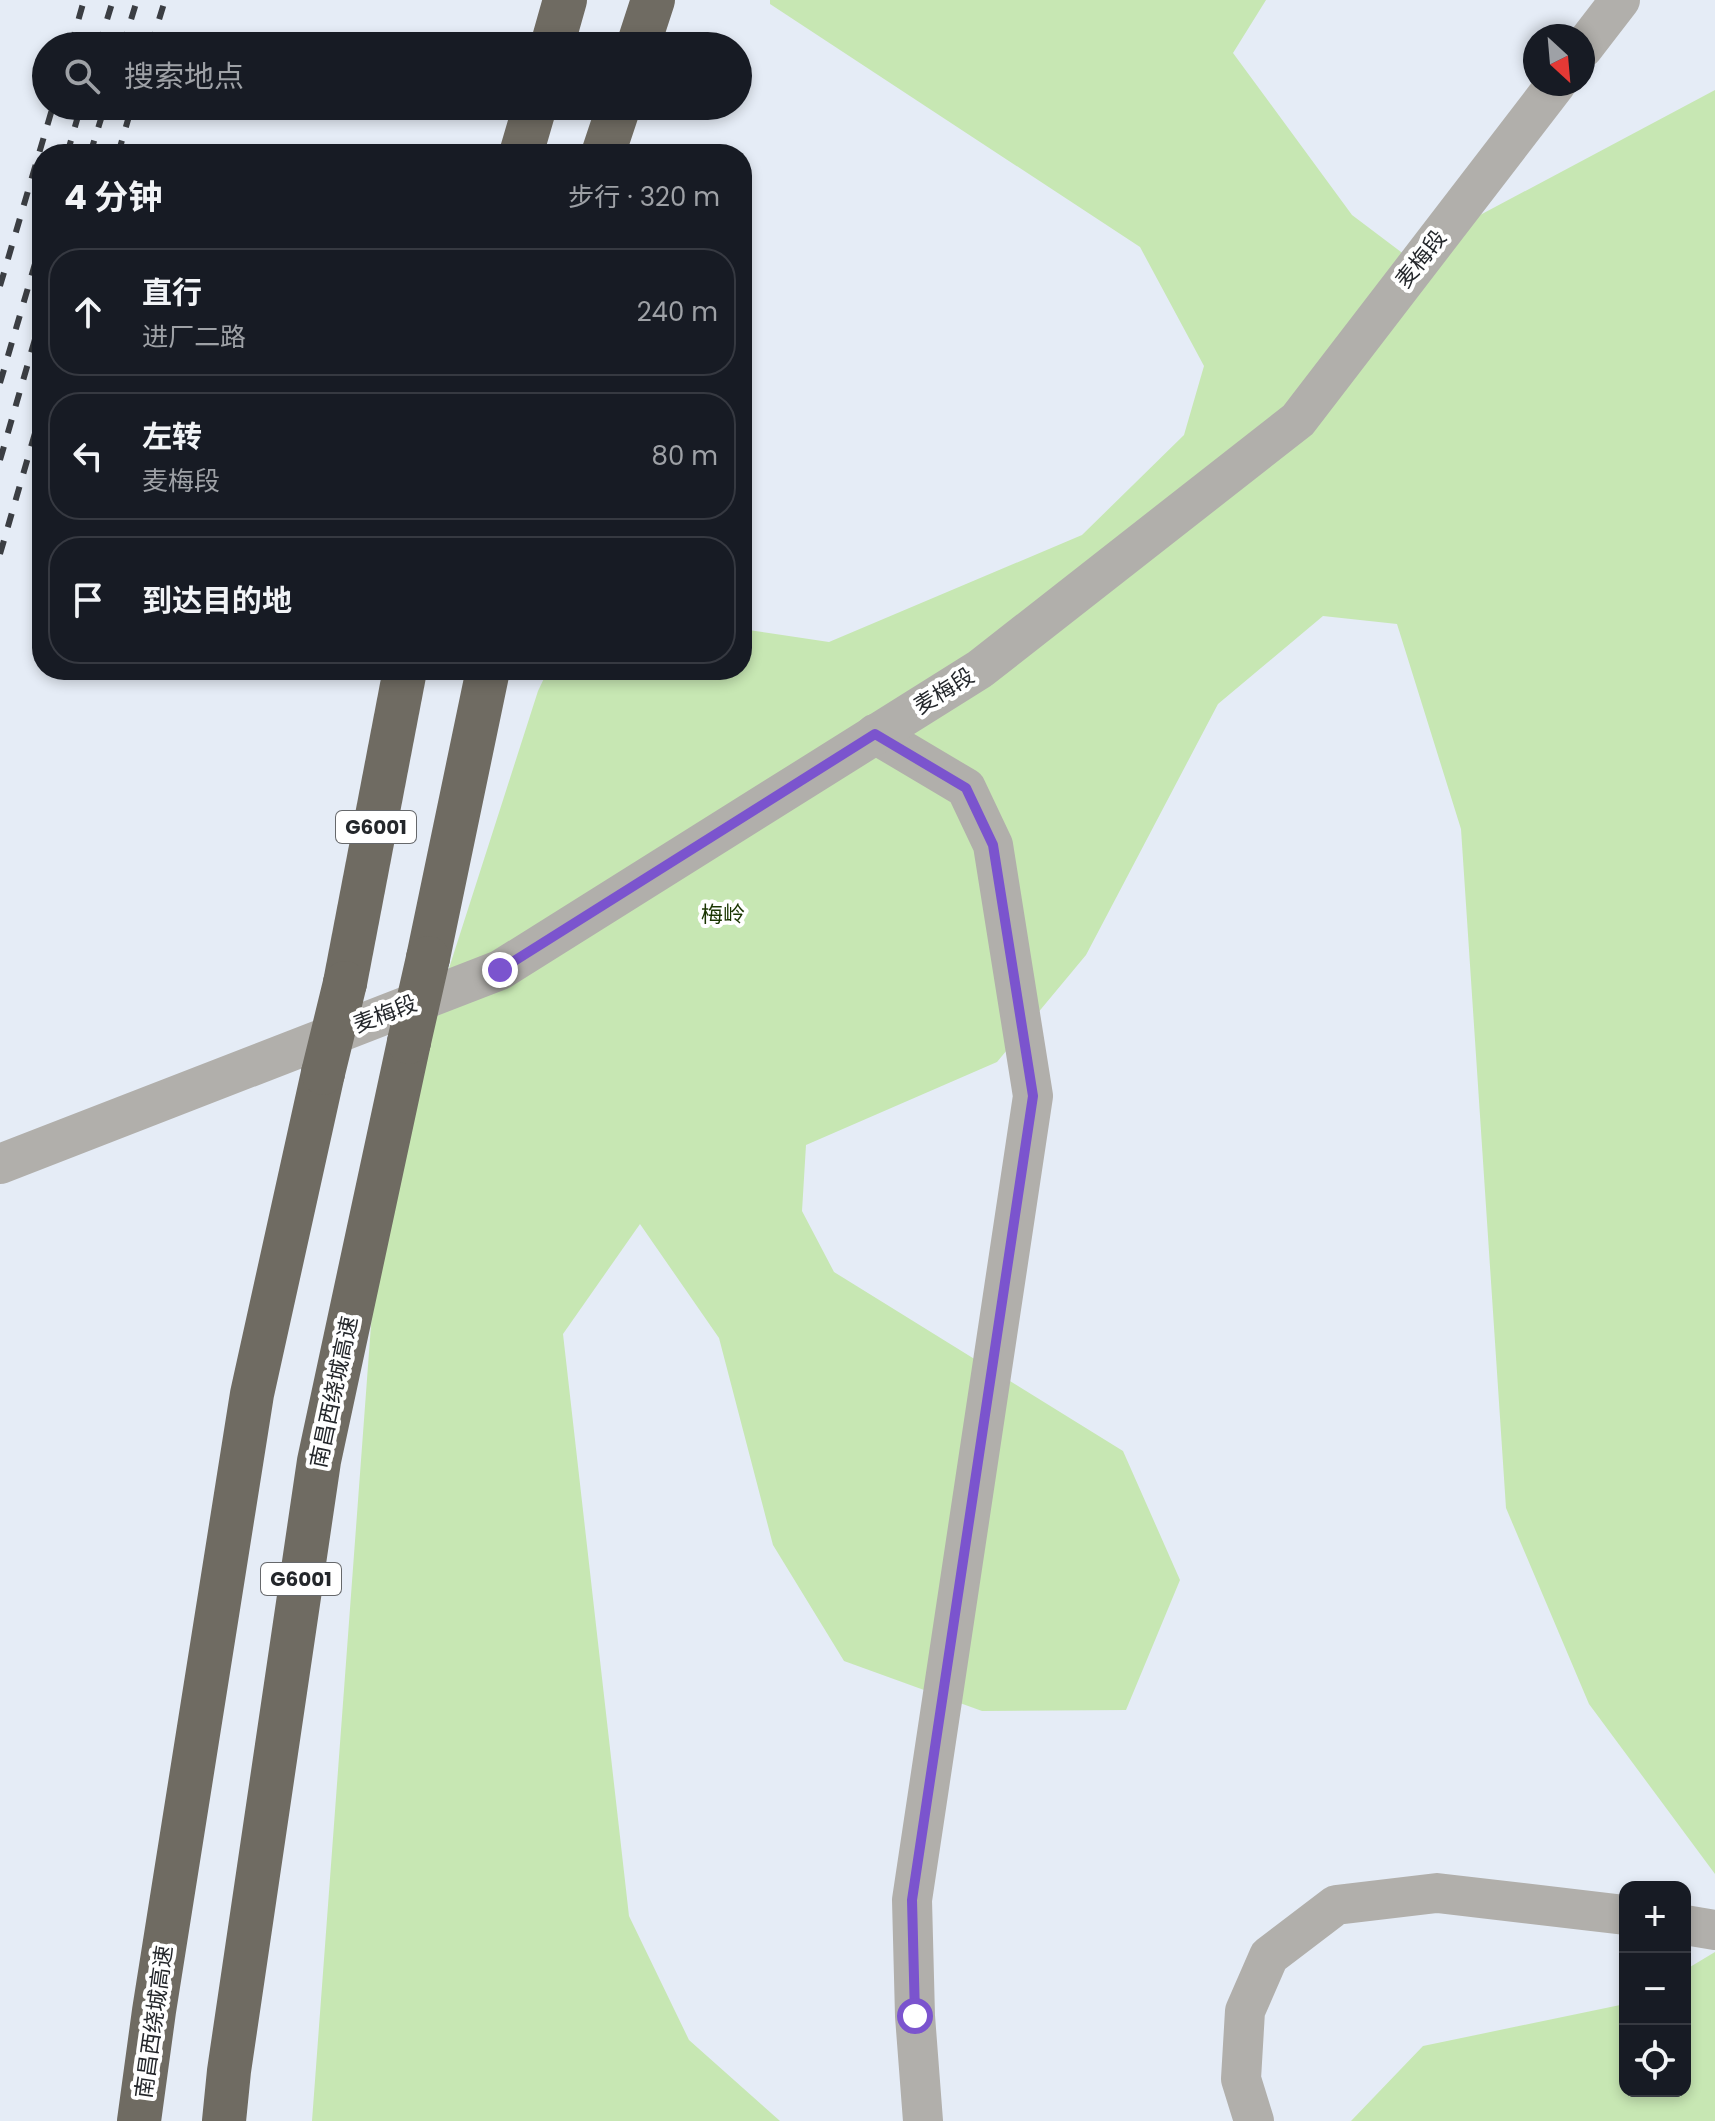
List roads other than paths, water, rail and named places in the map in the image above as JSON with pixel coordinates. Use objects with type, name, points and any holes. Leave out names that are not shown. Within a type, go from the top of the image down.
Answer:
[{"type":"highway","points":[[556,32],[565,0]]},
{"type":"highway","points":[[643,32],[653,0]]},
{"type":"highway","points":[[524,144],[531,120]]},
{"type":"highway","points":[[606,144],[614,120]]},
{"type":"highway","name":"南昌西绕城高速","points":[[139,2121],[252,1394],[345,983],[403,680]]},
{"type":"highway","name":"南昌西绕城高速","points":[[224,2121],[319,1461],[486,680]]},
{"type":"street","points":[[1595,32],[1620,0]]},
{"type":"street","name":"麦梅段","points":[[0,1164],[500,970],[980,669],[1298,420],[1547,96]]},
{"type":"street","points":[[875,734],[966,788],[993,845],[1033,1096],[912,1900],[915,2016],[923,2121]]},
{"type":"street","points":[[1254,2121],[1241,2079],[1245,2011],[1269,1956],[1336,1905],[1437,1893],[1619,1914]]},
{"type":"street","points":[[1691,1926],[1715,1930]]},
{"type":"railway","points":[[75,32],[84,0]]},
{"type":"railway","points":[[103,32],[113,0]]},
{"type":"railway","points":[[127,32],[137,0]]},
{"type":"railway","points":[[155,32],[165,0]]},
{"type":"railway","points":[[42,144],[49,120]]},
{"type":"railway","points":[[70,144],[77,120]]},
{"type":"railway","points":[[93,144],[101,120]]},
{"type":"railway","points":[[121,144],[128,120]]},
{"type":"railway","points":[[0,286],[32,177]]},
{"type":"railway","points":[[0,383],[32,274]]},
{"type":"railway","points":[[0,460],[32,350]]},
{"type":"railway","points":[[0,554],[32,444]]},
{"type":"park label","name":"梅岭","points":[[723,914]]}]
